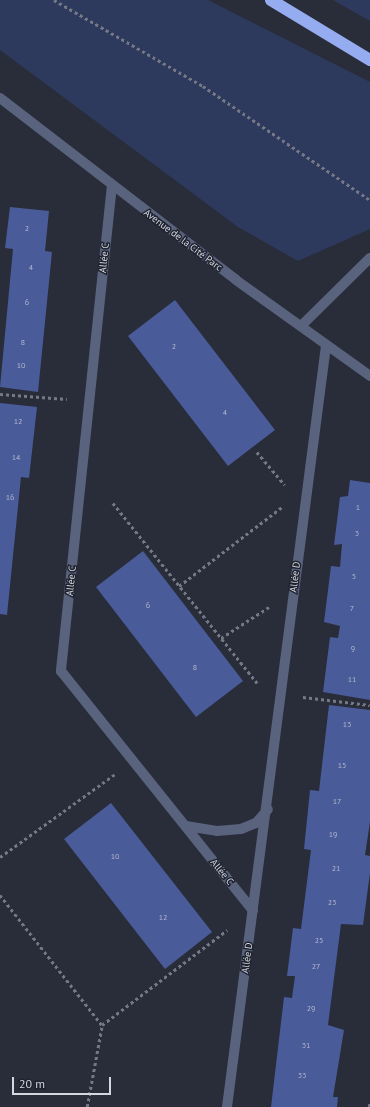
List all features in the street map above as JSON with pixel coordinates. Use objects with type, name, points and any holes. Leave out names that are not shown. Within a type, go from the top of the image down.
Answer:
[{"type":"highway","points":[[271,0],[370,60]]},
{"type":"street","name":"Avenue de la Cité Parc","points":[[0,98],[112,185],[326,346],[370,376]]},
{"type":"street","name":"Allée C","points":[[112,185],[62,671],[253,911]]},
{"type":"street","points":[[301,326],[370,258]]},
{"type":"street","name":"Allée D","points":[[227,1107],[268,809],[303,507],[326,346]]},
{"type":"street","points":[[186,826],[217,831],[240,828],[256,822],[268,809]]},
{"type":"path","points":[[54,0],[203,86],[370,200]]},
{"type":"path","points":[[0,394],[90,400]]},
{"type":"path","points":[[257,452],[303,507]]},
{"type":"path","points":[[179,586],[295,497]]},
{"type":"path","points":[[113,503],[280,712]]},
{"type":"path","points":[[221,638],[293,592]]},
{"type":"path","points":[[282,694],[370,705]]},
{"type":"path","points":[[0,857],[134,761]]},
{"type":"path","points":[[0,895],[102,1025]]},
{"type":"path","points":[[87,1107],[102,1025],[253,911]]},
{"type":"path","points":[[369,1107],[370,1101]]},
{"type":"shaded area","points":[[0,0],[208,0],[370,82],[370,229],[298,261],[238,227],[0,50]]},
{"type":"shaded area","points":[[333,0],[370,0],[370,21]]},
{"type":"building","points":[[10,207],[49,211],[45,251],[52,252],[38,392],[0,387],[13,249],[5,248]]},
{"type":"building","points":[[175,300],[275,430],[228,466],[128,336]]},
{"type":"building","points":[[0,403],[37,407],[29,478],[21,477],[7,615],[0,614]]},
{"type":"building","points":[[350,480],[370,483],[370,700],[323,692],[330,637],[338,638],[340,626],[324,622],[331,566],[340,567],[342,544],[334,545],[340,497],[348,496]]},
{"type":"building","points":[[143,551],[243,681],[196,717],[96,587]]},
{"type":"building","points":[[329,705],[370,710],[370,822],[365,855],[370,856],[370,873],[363,925],[341,924],[328,1025],[344,1030],[333,1097],[338,1097],[337,1107],[271,1107],[284,997],[292,998],[295,976],[287,976],[293,928],[301,929],[311,850],[304,849],[310,790],[319,791]]},
{"type":"building","points":[[111,803],[212,932],[165,969],[64,839]]}]
